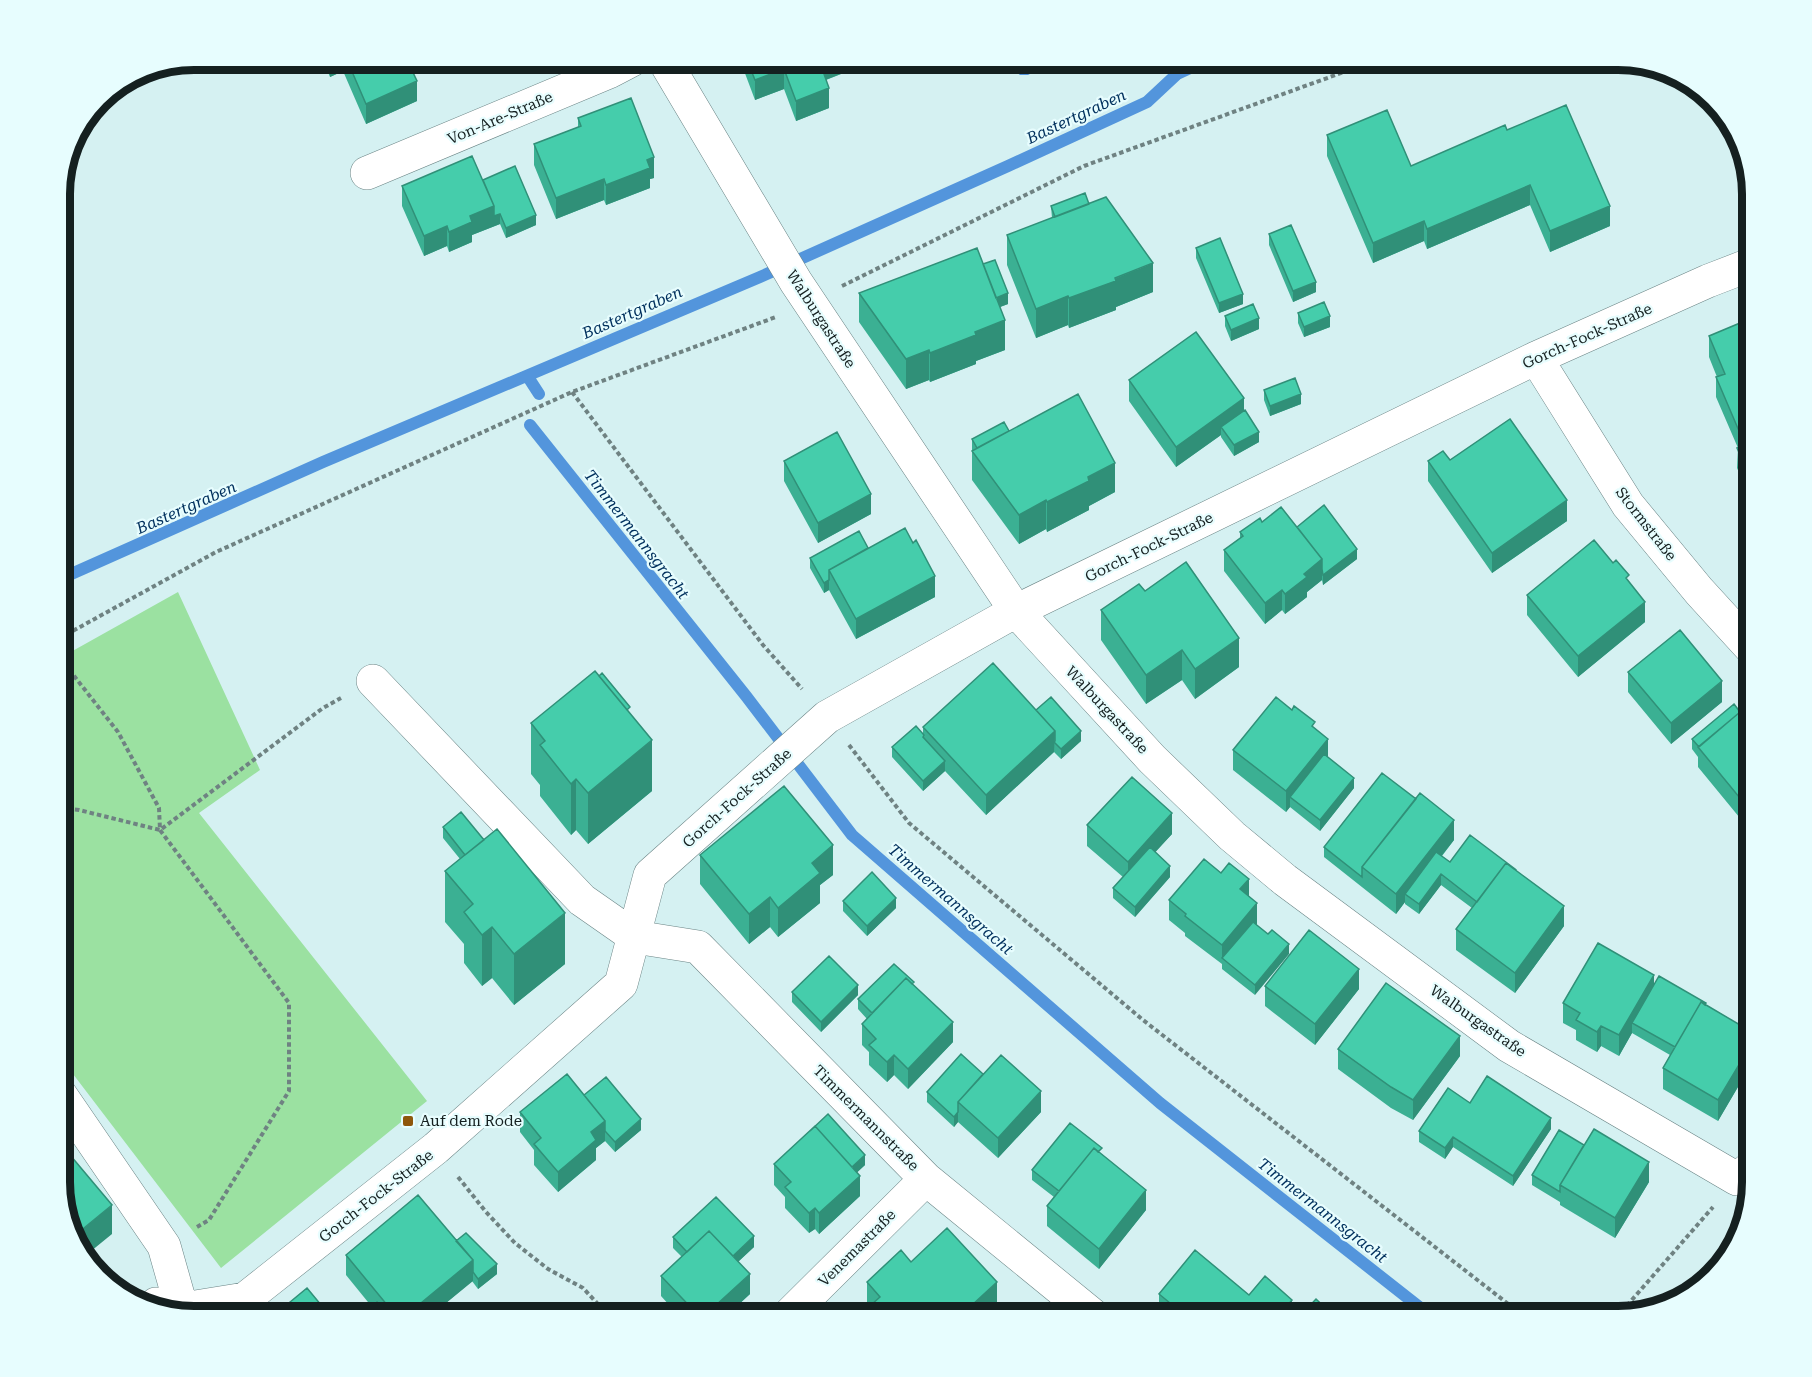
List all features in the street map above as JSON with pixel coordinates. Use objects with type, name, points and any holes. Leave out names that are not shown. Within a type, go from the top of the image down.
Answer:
[{"type":"street","name":"Von-Are-Straße","points":[[367,173],[612,71]]},
{"type":"street","name":"Walburgastraße","points":[[670,71],[802,292],[1016,611],[1152,759],[1232,836],[1285,880],[1509,1046],[1742,1172]]},
{"type":"street","name":"Gorch-Fock-Straße","points":[[195,1306],[244,1299],[436,1148],[621,984],[650,875],[806,736],[1016,611],[1536,357],[1742,268]]},
{"type":"street","name":"Stormstraße","points":[[1536,357],[1628,505],[1699,591],[1742,638]]},
{"type":"street","points":[[374,681],[582,900],[635,937]]},
{"type":"street","name":"Timmermannstraße","points":[[635,937],[698,947],[926,1179],[1082,1306]]},
{"type":"street","name":"Gorch-Fock-Straße","points":[[71,1110],[164,1246],[173,1304]]},
{"type":"street","name":"Venemastraße","points":[[798,1306],[926,1179]]},
{"type":"path","points":[[71,632],[216,552],[572,392],[769,319],[802,292],[1084,166],[1349,70]]},
{"type":"path","points":[[572,392],[763,645],[806,736],[1143,1020],[1511,1306]]},
{"type":"path","points":[[71,672],[118,732],[159,808],[160,830],[289,1003],[289,1091],[209,1220],[164,1246]]},
{"type":"path","points":[[160,830],[323,708],[374,681]]},
{"type":"path","points":[[71,809],[160,830]]},
{"type":"path","points":[[436,1148],[486,1212],[515,1244],[548,1269],[583,1288],[600,1306]]},
{"type":"path","points":[[1627,1306],[1742,1175]]},
{"type":"green space","points":[[178,592],[260,770],[199,813],[427,1101],[221,1268],[71,1071],[71,652]]},
{"type":"water","points":[[1014,70],[1037,70],[1028,75],[1020,75]]},
{"type":"building","points":[[352,71],[412,71],[417,81],[366,104]]},
{"type":"building","points":[[751,71],[780,71],[755,80]]},
{"type":"building","points":[[785,71],[823,71],[829,88],[796,101]]},
{"type":"building","points":[[631,98],[654,157],[647,160],[650,168],[606,185],[604,179],[556,198],[534,144],[581,126],[578,118]]},
{"type":"building","points":[[1566,105],[1610,206],[1550,231],[1530,185],[1427,229],[1424,221],[1373,243],[1327,135],[1387,110],[1411,166],[1505,125],[1507,130]]},
{"type":"building","points":[[472,156],[494,206],[470,216],[472,222],[449,232],[447,226],[424,236],[402,186]]},
{"type":"building","points":[[515,166],[536,215],[506,228],[500,214],[494,216],[494,206],[483,180]]},
{"type":"building","points":[[1085,193],[1089,204],[1055,217],[1051,206]]},
{"type":"building","points":[[1106,197],[1153,263],[1115,278],[1116,281],[1036,309],[1007,235]]},
{"type":"building","points":[[1291,225],[1316,282],[1293,291],[1269,234]]},
{"type":"building","points":[[1220,238],[1243,294],[1219,303],[1196,248]]},
{"type":"building","points":[[977,248],[1005,320],[975,332],[976,335],[930,353],[929,350],[906,359],[859,293]]},
{"type":"building","points":[[995,260],[1008,293],[996,298],[983,264]]},
{"type":"building","points":[[1324,302],[1330,316],[1304,327],[1298,313]]},
{"type":"building","points":[[1253,304],[1259,318],[1231,330],[1225,316]]},
{"type":"building","points":[[1742,322],[1742,438],[1716,377],[1725,374],[1709,336]]},
{"type":"building","points":[[1196,332],[1244,398],[1176,447],[1129,380]]},
{"type":"building","points":[[1295,378],[1301,394],[1270,406],[1264,390]]},
{"type":"building","points":[[1078,394],[1115,463],[1088,477],[1089,481],[1019,515],[972,451]]},
{"type":"building","points":[[1245,410],[1259,432],[1234,445],[1221,427]]},
{"type":"building","points":[[1510,419],[1567,500],[1492,553],[1428,461],[1443,451],[1450,460]]},
{"type":"building","points":[[1004,422],[1009,431],[977,448],[972,439]]},
{"type":"building","points":[[837,432],[871,494],[818,523],[784,461]]},
{"type":"building","points":[[1742,446],[1742,459],[1737,448]]},
{"type":"building","points":[[1324,505],[1357,549],[1323,575],[1322,559],[1297,527]]},
{"type":"building","points":[[1281,507],[1322,559],[1304,574],[1307,577],[1285,594],[1282,590],[1265,603],[1224,550],[1243,536],[1240,532],[1260,518],[1262,522]]},
{"type":"building","points":[[905,528],[913,543],[916,540],[935,576],[856,619],[829,570]]},
{"type":"building","points":[[859,531],[868,548],[829,570],[829,580],[824,583],[810,558]]},
{"type":"building","points":[[1594,540],[1613,563],[1616,560],[1629,575],[1626,578],[1645,602],[1578,656],[1527,595]]},
{"type":"building","points":[[1186,562],[1239,638],[1195,669],[1182,650],[1146,675],[1101,610],[1139,584],[1145,591]]},
{"type":"building","points":[[1680,630],[1722,681],[1671,723],[1628,672]]},
{"type":"building","points":[[993,663],[1055,731],[986,795],[923,727]]},
{"type":"building","points":[[595,671],[652,740],[588,793],[576,779],[571,784],[540,745],[545,741],[531,723]]},
{"type":"building","points":[[602,673],[630,707],[627,710],[599,676]]},
{"type":"building","points":[[1051,697],[1081,731],[1061,749],[1054,742],[1055,731],[1036,710]]},
{"type":"building","points":[[1276,697],[1292,710],[1294,706],[1315,722],[1312,726],[1328,739],[1286,791],[1233,750]]},
{"type":"building","points":[[1734,704],[1740,712],[1699,747],[1692,739]]},
{"type":"building","points":[[1742,710],[1742,801],[1698,747]]},
{"type":"building","points":[[916,726],[945,761],[923,781],[892,747]]},
{"type":"building","points":[[1324,754],[1354,778],[1320,820],[1290,797]]},
{"type":"building","points":[[1382,773],[1416,799],[1362,867],[1362,877],[1324,847]]},
{"type":"building","points":[[1132,777],[1172,813],[1128,862],[1087,825]]},
{"type":"building","points":[[784,786],[833,845],[812,863],[820,873],[778,908],[770,897],[749,914],[700,855]]},
{"type":"building","points":[[1420,793],[1454,820],[1396,894],[1362,867]]},
{"type":"building","points":[[461,812],[484,840],[465,855],[443,827]]},
{"type":"building","points":[[497,829],[565,913],[514,954],[492,927],[482,935],[464,912],[473,904],[445,871]]},
{"type":"building","points":[[1470,835],[1515,869],[1506,863],[1477,902],[1441,874],[1419,904],[1405,894],[1436,852],[1450,862]]},
{"type":"building","points":[[1150,847],[1170,866],[1135,907],[1113,888]]},
{"type":"building","points":[[1204,859],[1221,873],[1229,863],[1249,879],[1240,889],[1257,903],[1222,945],[1185,916],[1186,914],[1169,900]]},
{"type":"building","points":[[1506,863],[1564,906],[1515,973],[1456,929]]},
{"type":"building","points":[[872,872],[896,898],[867,926],[843,901]]},
{"type":"building","points":[[1253,922],[1268,934],[1272,930],[1289,944],[1255,985],[1222,958]]},
{"type":"building","points":[[1309,930],[1359,969],[1315,1024],[1265,986]]},
{"type":"building","points":[[1598,943],[1654,975],[1619,1035],[1601,1026],[1597,1032],[1576,1020],[1580,1013],[1563,1003]]},
{"type":"building","points":[[829,956],[858,985],[821,1022],[792,992]]},
{"type":"building","points":[[894,964],[914,982],[912,984],[906,978],[872,1013],[858,999]]},
{"type":"building","points":[[1659,976],[1706,1003],[1705,1005],[1701,1002],[1675,1047],[1632,1023]]},
{"type":"building","points":[[906,978],[953,1022],[908,1069],[894,1055],[887,1062],[869,1045],[876,1039],[862,1024]]},
{"type":"building","points":[[1386,983],[1460,1036],[1413,1100],[1338,1049]]},
{"type":"building","points":[[1701,1002],[1742,1026],[1742,1060],[1718,1100],[1663,1068]]},
{"type":"building","points":[[961,1054],[983,1074],[958,1102],[958,1112],[954,1117],[927,1092]]},
{"type":"building","points":[[1001,1055],[1041,1091],[998,1138],[958,1102]]},
{"type":"building","points":[[567,1074],[605,1121],[591,1132],[596,1140],[558,1172],[534,1144],[541,1138],[520,1112]]},
{"type":"building","points":[[1487,1076],[1551,1118],[1513,1176],[1453,1137],[1445,1148],[1419,1131],[1448,1088],[1470,1103]]},
{"type":"building","points":[[606,1077],[641,1119],[615,1142],[605,1131],[605,1121],[584,1095]]},
{"type":"building","points":[[828,1114],[865,1155],[852,1167],[815,1126]]},
{"type":"building","points":[[1070,1123],[1102,1148],[1098,1152],[1094,1148],[1059,1191],[1032,1170]]},
{"type":"building","points":[[815,1126],[860,1176],[819,1213],[815,1208],[809,1213],[785,1187],[791,1182],[774,1164]]},
{"type":"building","points":[[1594,1129],[1649,1162],[1615,1218],[1560,1185]]},
{"type":"building","points":[[1559,1130],[1584,1145],[1560,1185],[1560,1192],[1532,1175]]},
{"type":"building","points":[[1094,1148],[1146,1190],[1099,1249],[1047,1206]]},
{"type":"building","points":[[71,1156],[112,1205],[80,1231],[73,1207]]},
{"type":"building","points":[[418,1195],[473,1260],[417,1306],[388,1306],[346,1255]]},
{"type":"building","points":[[716,1197],[754,1236],[733,1256],[709,1231],[687,1252],[673,1237]]},
{"type":"building","points":[[947,1228],[997,1282],[971,1306],[872,1306],[880,1297],[867,1282],[901,1250],[911,1262]]},
{"type":"building","points":[[709,1231],[750,1274],[715,1306],[690,1306],[661,1276]]},
{"type":"building","points":[[466,1233],[497,1264],[478,1279],[473,1272],[473,1260],[456,1241]]},
{"type":"building","points":[[1195,1250],[1249,1295],[1265,1276],[1292,1300],[1287,1306],[1174,1306],[1159,1294]]},
{"type":"building","points":[[307,1288],[322,1306],[285,1306]]},
{"type":"building","points":[[1316,1299],[1323,1306],[1309,1306]]},
{"type":"waterway","name":"Bastertgraben","points":[[71,574],[323,462],[760,277],[1008,166],[1147,102],[1177,74],[1185,70]]},
{"type":"waterway","points":[[528,377],[539,394]]},
{"type":"waterway","name":"Timmermannsgracht","points":[[530,425],[746,696],[852,835],[1160,1103],[1418,1306]]},
{"type":"place","name":"Auf dem Rode","points":[[408,1121]]}]
